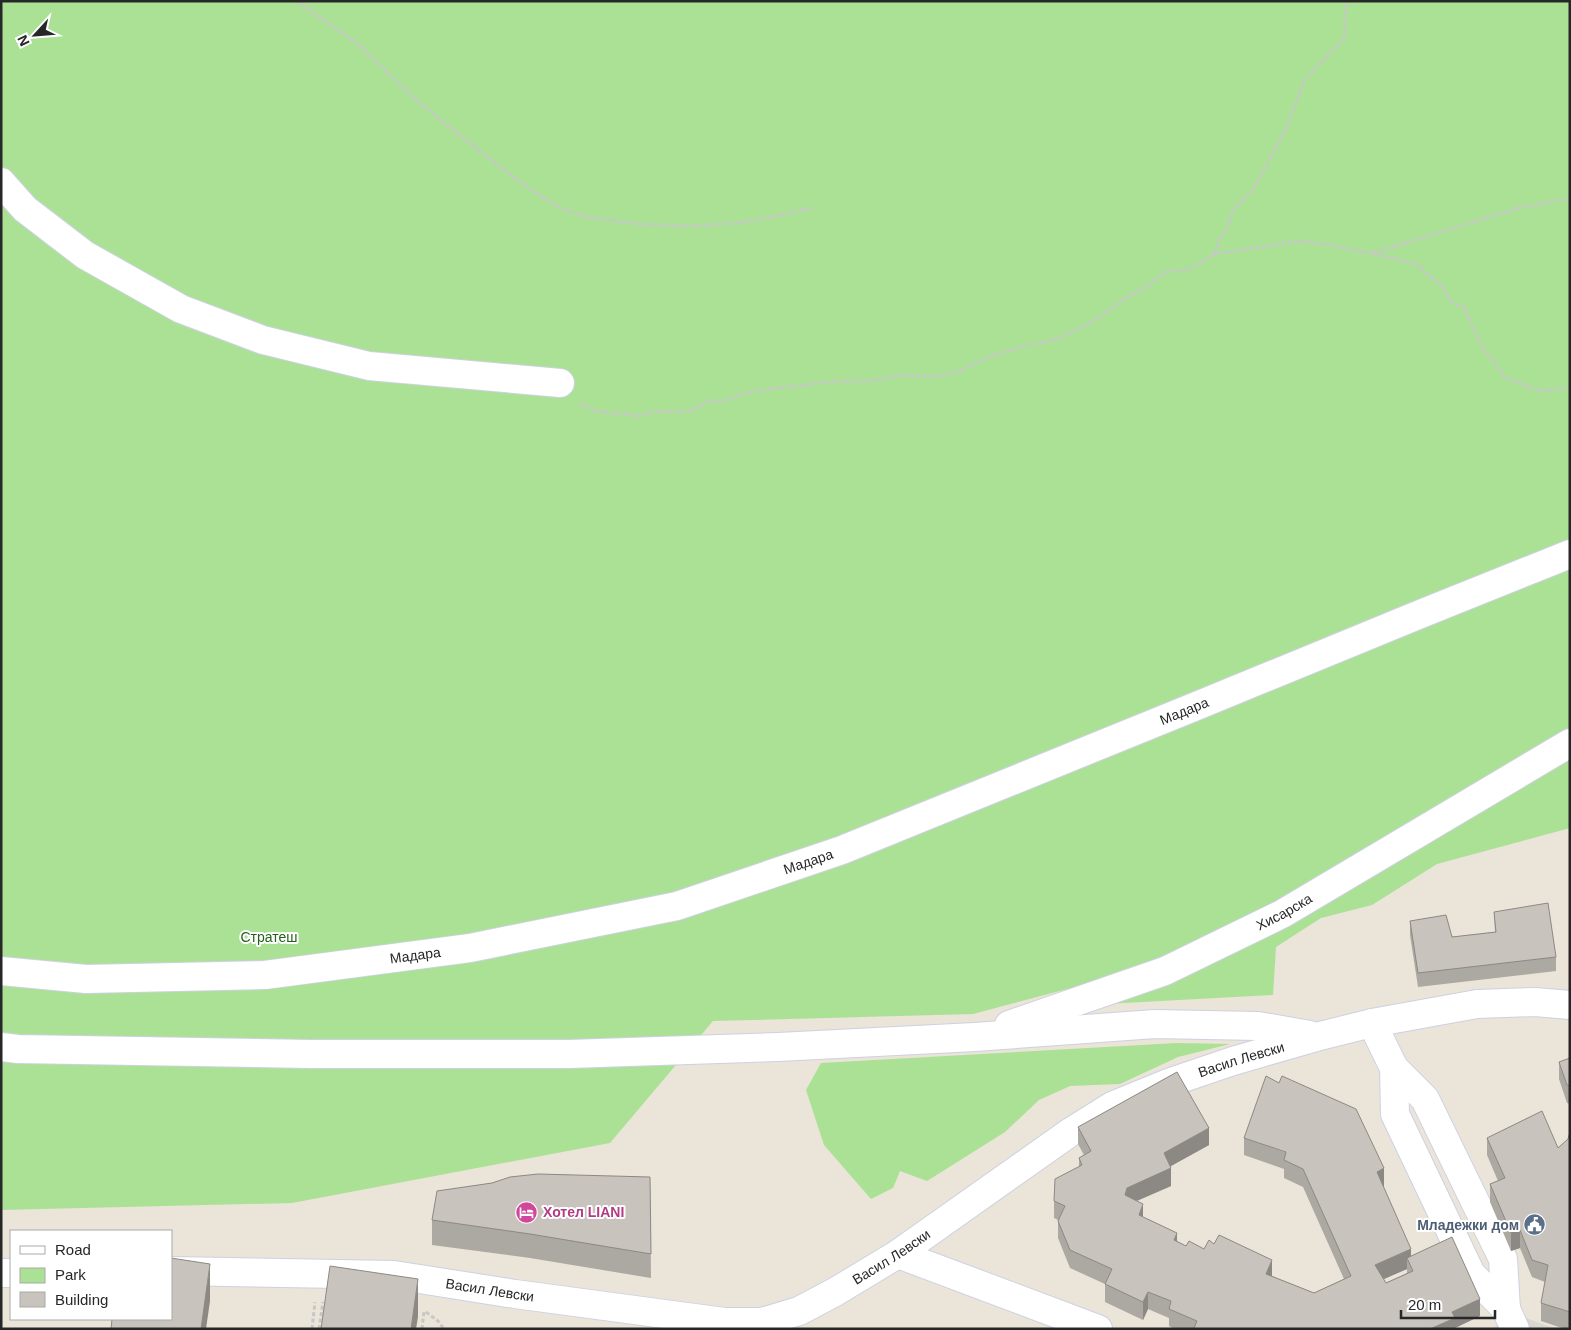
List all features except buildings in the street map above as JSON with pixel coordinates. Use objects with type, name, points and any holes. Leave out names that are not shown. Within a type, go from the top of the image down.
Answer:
[{"type":"street","points":[[1,182],[26,209],[85,255],[181,309],[263,340],[369,366],[560,383]]},
{"type":"street","name":"Мадара","points":[[1,971],[86,979],[265,975],[470,948],[677,906],[842,850],[1570,554]]},
{"type":"street","name":"Хисарска","points":[[975,1037],[1165,971],[1282,914],[1570,743]]},
{"type":"street","name":"Васил Левски","points":[[172,1271],[394,1275],[515,1294],[724,1322],[762,1322],[799,1311],[835,1292],[898,1254],[1072,1131],[1112,1106],[1171,1082],[1316,1036],[1372,1023],[1477,1004],[1535,1002],[1570,1005]]},
{"type":"street","points":[[1372,1023],[1394,1068],[1425,1099],[1503,1259],[1510,1319]]},
{"type":"street","points":[[1,1047],[311,1054],[569,1054],[778,1047],[975,1037],[1155,1024],[1258,1026],[1316,1036]]},
{"type":"street","points":[[1394,1068],[1395,1114],[1471,1274],[1510,1319]]},
{"type":"street","points":[[898,1254],[1098,1329]]},
{"type":"path","points":[[298,1],[358,44],[434,115],[516,179],[563,209],[583,216],[639,224],[692,226],[739,223],[814,208]]},
{"type":"path","points":[[1215,254],[1219,240],[1227,229],[1233,210],[1253,190],[1284,133],[1304,79],[1344,39],[1346,6],[1350,1]]},
{"type":"path","points":[[1373,254],[1515,209],[1570,198]]},
{"type":"path","points":[[560,383],[579,403],[595,411],[638,416],[654,411],[676,412],[694,410],[707,401],[723,401],[761,390],[838,381],[868,381],[897,375],[933,377],[957,372],[991,356],[1058,339],[1101,316],[1166,272],[1190,268],[1215,254],[1298,241],[1325,244],[1394,258],[1418,265],[1441,286],[1453,304],[1463,306],[1482,346],[1505,377],[1539,392],[1570,388]]},
{"type":"path","points":[[319,1329],[324,1296]]},
{"type":"path","points":[[425,1311],[438,1321],[444,1329]]},
{"type":"green space","name":"Стратеш","points":[[1,1],[1570,1],[1570,729],[1278,908],[1162,964],[973,1014],[713,1021],[610,1143],[292,1203],[1,1210]]},
{"type":"green space","points":[[1570,756],[1570,828],[1437,864],[1372,905],[1321,918],[1276,947],[1273,995],[1105,1004]]},
{"type":"green space","points":[[1177,1043],[1230,1044],[1178,1057],[1120,1084],[1070,1086],[1039,1100],[1005,1132],[927,1181],[900,1171],[893,1188],[871,1199],[824,1145],[806,1090],[821,1063]]},
{"type":"shaded area","points":[[1518,1315],[1556,1329],[1491,1329]]},
{"type":"place","name":"Хотел LIANI","points":[[527,1212]]},
{"type":"place","name":"Младежки дом","points":[[1535,1225]]}]
